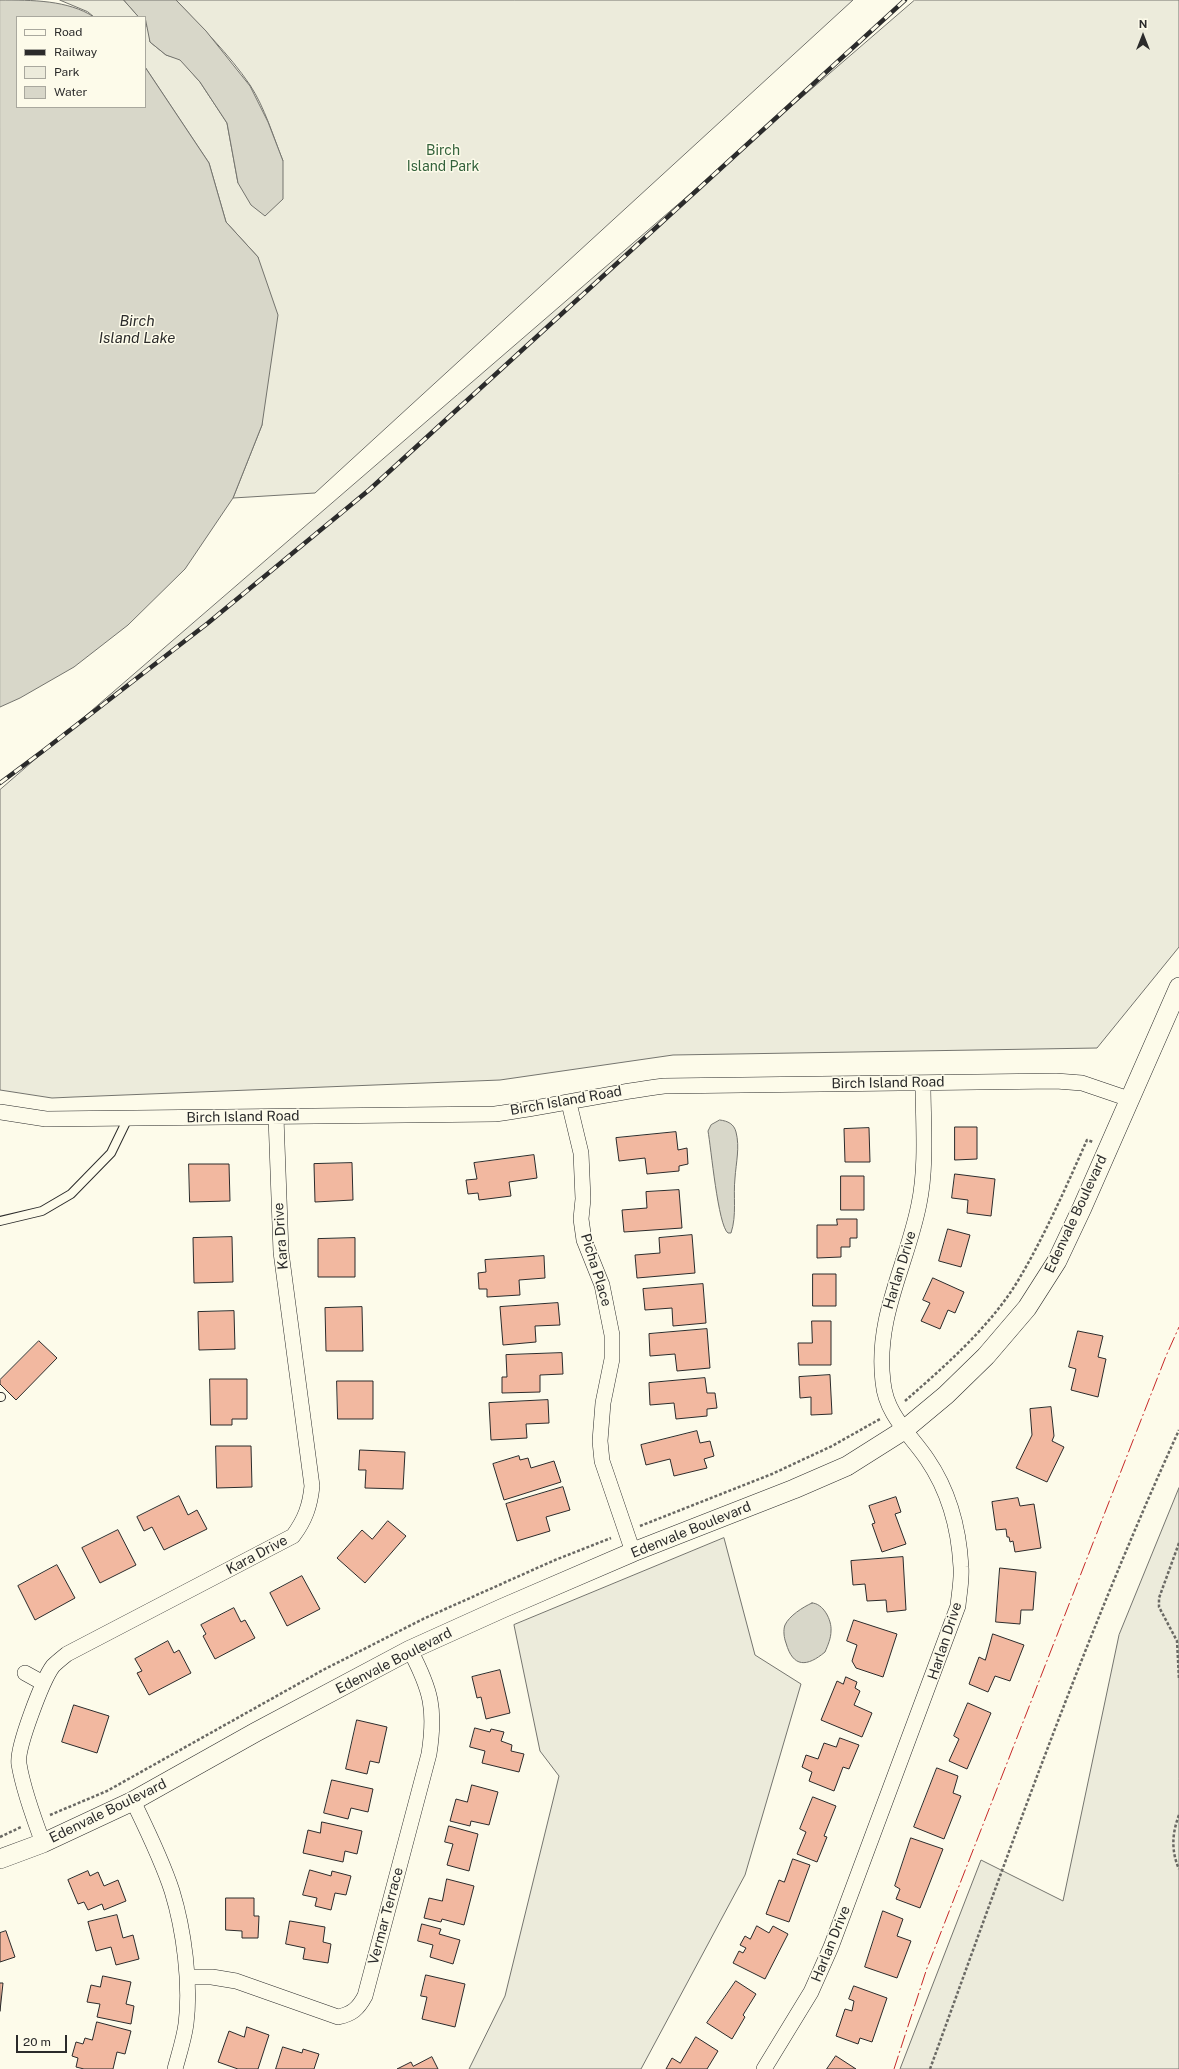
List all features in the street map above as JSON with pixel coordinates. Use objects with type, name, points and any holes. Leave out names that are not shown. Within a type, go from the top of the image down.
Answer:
[{"type":"street","name":"Edenvale Boulevard","points":[[0,1859],[43,1843],[133,1801],[263,1728],[410,1650],[633,1552],[794,1489],[847,1466],[904,1430],[946,1395],[986,1356],[1026,1308],[1057,1261],[1082,1208],[1107,1148],[1179,987]]},
{"type":"street","name":"Birch Island Road","points":[[0,1112],[46,1119],[495,1114],[569,1103],[625,1091],[664,1086],[1056,1081],[1082,1083],[1129,1099]]},
{"type":"street","name":"Harlan Drive","points":[[764,2069],[811,1992],[831,1947],[958,1606],[962,1568],[957,1530],[946,1493],[927,1459],[892,1412],[886,1398],[882,1382],[882,1343],[888,1303],[912,1234],[920,1202],[923,1168],[923,1083]]},
{"type":"street","name":"Picha Place","points":[[569,1103],[581,1153],[583,1199],[581,1219],[584,1240],[602,1285],[612,1335],[612,1359],[603,1403],[600,1441],[602,1461],[633,1552]]},
{"type":"street","name":"Kara Drive","points":[[43,1843],[35,1821],[19,1763],[20,1747],[43,1683],[53,1666],[67,1654],[293,1536],[316,1506],[312,1486],[281,1252],[276,1117]]},
{"type":"street","name":"Vermar Terrace","points":[[187,1977],[212,1977],[236,1981],[338,2017],[364,2009],[365,1996],[429,1754],[433,1729],[432,1704],[426,1680],[410,1650]]},
{"type":"street","points":[[25,1672],[43,1683]]},
{"type":"street","points":[[133,1801],[155,1848],[172,1891],[181,1933],[187,1977],[186,2024],[175,2069]]},
{"type":"lane","points":[[0,1221],[42,1211],[71,1194],[111,1153],[128,1118]]},
{"type":"path","points":[[0,1837],[107,1791],[323,1670],[424,1619],[555,1560],[772,1474],[832,1446],[892,1412],[937,1373],[989,1319],[1018,1280],[1059,1202],[1087,1140],[1107,1148]]},
{"type":"path","points":[[930,2069],[1031,1791],[1071,1687],[1155,1482],[1179,1430]]},
{"type":"path","points":[[1179,1543],[1159,1598],[1159,1607],[1177,1641],[1179,1679]]},
{"type":"path","points":[[1179,1815],[1174,1831],[1173,1842],[1174,1859],[1179,1869]]},
{"type":"green space","points":[[60,0],[124,0],[138,16],[93,16],[88,12]]},
{"type":"green space","name":"Birch Island Park","points":[[176,0],[853,0],[315,493],[233,498],[262,425],[258,257],[226,222],[209,163],[146,68],[146,25],[149,29],[150,42],[166,55],[180,59],[200,82],[227,123],[238,183],[283,161],[264,113],[250,85],[205,31]]},
{"type":"green space","points":[[915,0],[1179,0],[1179,947],[1097,1048],[673,1055],[500,1080],[52,1098],[0,1090],[0,790]]},
{"type":"green space","points":[[1179,1488],[1179,2069],[900,2069],[981,1860],[1063,1901],[1119,1635]]},
{"type":"green space","points":[[724,1538],[755,1655],[801,1684],[745,1875],[641,2069],[469,2069],[505,1996],[559,1776],[540,1751],[514,1625]]},
{"type":"water","name":"Birch Island Lake","points":[[0,0],[25,0],[61,4],[84,11],[92,16],[16,16],[16,108],[146,108],[146,68],[209,163],[226,222],[258,257],[278,315],[262,425],[233,498],[185,569],[128,625],[74,667],[20,698],[0,707]]},
{"type":"water","points":[[124,0],[176,0],[206,31],[250,86],[268,122],[283,161],[283,199],[265,216],[251,205],[238,183],[227,123],[200,82],[180,60],[166,55],[150,42],[146,16],[138,16]]},
{"type":"water","points":[[720,1120],[728,1122],[732,1125],[735,1129],[737,1138],[738,1149],[734,1185],[733,1226],[731,1233],[728,1233],[724,1227],[721,1216],[715,1185],[708,1131],[711,1125]]},
{"type":"water","points":[[812,1603],[820,1606],[826,1613],[831,1627],[830,1636],[825,1652],[812,1660],[801,1662],[797,1661],[789,1651],[785,1639],[784,1627],[793,1615]]},
{"type":"building","points":[[955,1127],[977,1127],[977,1159],[955,1160]]},
{"type":"building","points":[[869,1128],[870,1162],[845,1162],[844,1129]]},
{"type":"building","points":[[676,1132],[678,1150],[687,1148],[688,1164],[679,1166],[679,1171],[647,1174],[645,1158],[619,1161],[616,1138]]},
{"type":"building","points":[[534,1155],[537,1178],[509,1182],[511,1196],[479,1200],[478,1193],[468,1194],[466,1180],[477,1179],[474,1163]]},
{"type":"building","points":[[352,1163],[353,1200],[315,1202],[314,1164]]},
{"type":"building","points":[[189,1164],[229,1164],[230,1201],[190,1202]]},
{"type":"building","points":[[955,1174],[995,1179],[991,1216],[967,1213],[968,1200],[952,1198]]},
{"type":"building","points":[[841,1176],[864,1176],[864,1210],[841,1210]]},
{"type":"building","points":[[679,1190],[682,1228],[624,1232],[622,1210],[647,1208],[646,1192]]},
{"type":"building","points":[[837,1219],[857,1219],[857,1238],[850,1238],[850,1247],[841,1247],[841,1257],[817,1258],[817,1225],[837,1225]]},
{"type":"building","points":[[948,1229],[970,1235],[961,1267],[939,1261]]},
{"type":"building","points":[[692,1235],[695,1273],[637,1278],[635,1255],[660,1253],[659,1238]]},
{"type":"building","points":[[232,1237],[233,1282],[194,1283],[193,1238]]},
{"type":"building","points":[[355,1238],[355,1277],[318,1277],[318,1239]]},
{"type":"building","points":[[544,1256],[545,1278],[519,1280],[520,1295],[487,1297],[487,1289],[479,1289],[478,1273],[486,1272],[485,1260]]},
{"type":"building","points":[[813,1274],[836,1274],[836,1306],[813,1306]]},
{"type":"building","points":[[933,1278],[964,1292],[955,1313],[948,1310],[940,1329],[921,1321],[930,1303],[923,1300]]},
{"type":"building","points":[[703,1284],[706,1323],[673,1326],[672,1308],[645,1310],[643,1289]]},
{"type":"building","points":[[558,1303],[560,1325],[535,1326],[536,1342],[503,1345],[500,1307]]},
{"type":"building","points":[[362,1307],[363,1351],[326,1351],[325,1308]]},
{"type":"building","points":[[234,1311],[235,1349],[199,1350],[198,1312]]},
{"type":"building","points":[[812,1321],[831,1321],[831,1365],[799,1365],[798,1343],[812,1343]]},
{"type":"building","points":[[707,1329],[710,1368],[677,1371],[675,1354],[650,1356],[649,1334]]},
{"type":"building","points":[[1078,1331],[1103,1336],[1098,1357],[1106,1359],[1098,1397],[1071,1390],[1076,1369],[1069,1367]]},
{"type":"building","points":[[39,1341],[57,1358],[16,1400],[0,1384],[0,1380]]},
{"type":"building","points":[[562,1353],[563,1374],[540,1375],[540,1392],[502,1393],[502,1377],[507,1377],[506,1355]]},
{"type":"building","points":[[830,1375],[832,1414],[811,1415],[811,1397],[800,1398],[799,1377]]},
{"type":"building","points":[[705,1378],[707,1393],[715,1393],[717,1408],[707,1409],[707,1416],[676,1419],[674,1403],[650,1405],[649,1383]]},
{"type":"building","points":[[210,1379],[247,1379],[247,1419],[232,1419],[232,1425],[211,1425]]},
{"type":"building","points":[[337,1381],[373,1381],[373,1419],[338,1419]]},
{"type":"building","points":[[548,1400],[549,1423],[526,1424],[527,1438],[491,1440],[489,1403]]},
{"type":"building","points":[[1051,1407],[1054,1436],[1052,1441],[1064,1447],[1047,1482],[1016,1468],[1032,1435],[1030,1409]]},
{"type":"building","points":[[697,1431],[700,1443],[710,1441],[714,1456],[704,1459],[707,1468],[674,1476],[670,1459],[646,1465],[641,1445]]},
{"type":"building","points":[[216,1446],[251,1446],[252,1487],[217,1488]]},
{"type":"building","points":[[360,1450],[405,1452],[403,1489],[365,1488],[366,1470],[359,1470]]},
{"type":"building","points":[[519,1456],[520,1460],[528,1458],[531,1468],[554,1461],[561,1482],[504,1500],[493,1464]]},
{"type":"building","points":[[563,1487],[570,1510],[546,1517],[550,1531],[517,1541],[506,1504]]},
{"type":"building","points":[[179,1496],[188,1515],[197,1510],[207,1529],[164,1550],[152,1527],[144,1531],[137,1517]]},
{"type":"building","points":[[896,1497],[901,1512],[895,1514],[906,1544],[882,1552],[872,1524],[875,1523],[869,1506]]},
{"type":"building","points":[[1018,1498],[1020,1506],[1034,1504],[1041,1548],[1015,1552],[1013,1541],[1010,1542],[1009,1537],[1007,1537],[1006,1529],[996,1530],[992,1502]]},
{"type":"building","points":[[388,1521],[406,1536],[365,1583],[337,1558],[362,1530],[372,1539]]},
{"type":"building","points":[[118,1530],[136,1565],[100,1583],[82,1548]]},
{"type":"building","points":[[903,1557],[906,1610],[887,1612],[886,1600],[867,1601],[865,1584],[853,1585],[851,1561]]},
{"type":"building","points":[[57,1565],[75,1598],[35,1620],[18,1586]]},
{"type":"building","points":[[1000,1568],[1036,1572],[1033,1610],[1021,1610],[1020,1624],[996,1622]]},
{"type":"building","points":[[302,1576],[320,1609],[287,1626],[270,1593]]},
{"type":"building","points":[[234,1608],[241,1622],[245,1620],[255,1638],[215,1659],[203,1636],[206,1634],[201,1625]]},
{"type":"building","points":[[854,1620],[897,1634],[883,1677],[856,1668],[852,1661],[857,1645],[847,1641]]},
{"type":"building","points":[[993,1634],[1024,1645],[1010,1681],[995,1676],[988,1692],[969,1684],[979,1657],[985,1660]]},
{"type":"building","points":[[168,1641],[174,1653],[179,1650],[191,1673],[149,1695],[137,1673],[142,1671],[135,1659]]},
{"type":"building","points":[[500,1670],[510,1713],[486,1719],[481,1697],[477,1698],[472,1677]]},
{"type":"building","points":[[846,1677],[857,1682],[855,1688],[860,1691],[854,1705],[872,1713],[862,1737],[821,1720],[837,1681],[843,1684]]},
{"type":"building","points":[[968,1703],[991,1713],[967,1769],[949,1761],[959,1739],[954,1736]]},
{"type":"building","points":[[74,1705],[109,1716],[97,1753],[62,1742]]},
{"type":"building","points":[[357,1720],[387,1727],[379,1763],[370,1761],[367,1774],[346,1769]]},
{"type":"building","points":[[475,1728],[490,1732],[491,1729],[504,1732],[501,1741],[512,1745],[511,1751],[524,1754],[519,1772],[482,1763],[485,1751],[470,1747]]},
{"type":"building","points":[[840,1738],[859,1745],[849,1769],[843,1767],[834,1791],[809,1781],[812,1772],[802,1767],[806,1755],[818,1759],[824,1743],[836,1747]]},
{"type":"building","points":[[937,1768],[958,1776],[953,1793],[961,1796],[944,1839],[914,1827]]},
{"type":"building","points":[[332,1780],[373,1789],[368,1812],[351,1808],[348,1819],[324,1813]]},
{"type":"building","points":[[472,1785],[498,1792],[489,1825],[471,1821],[470,1826],[450,1821],[456,1799],[467,1802]]},
{"type":"building","points":[[813,1797],[836,1806],[824,1836],[827,1837],[817,1862],[797,1854],[806,1832],[800,1829]]},
{"type":"building","points":[[322,1822],[362,1831],[357,1854],[345,1851],[343,1862],[303,1853],[308,1830],[320,1833]]},
{"type":"building","points":[[449,1826],[478,1834],[469,1871],[447,1865],[453,1844],[445,1842]]},
{"type":"building","points":[[911,1838],[943,1849],[920,1908],[896,1899],[900,1889],[895,1886]]},
{"type":"building","points":[[793,1859],[810,1865],[789,1922],[766,1914],[779,1880],[784,1882]]},
{"type":"building","points":[[310,1870],[331,1876],[332,1871],[351,1876],[346,1895],[335,1893],[331,1910],[315,1906],[317,1898],[303,1895]]},
{"type":"building","points":[[88,1871],[90,1876],[98,1872],[104,1886],[118,1880],[126,1901],[104,1910],[102,1904],[88,1910],[84,1902],[78,1904],[68,1880]]},
{"type":"building","points":[[447,1879],[474,1886],[464,1925],[442,1919],[441,1922],[424,1918],[429,1898],[442,1901]]},
{"type":"building","points":[[226,1898],[254,1898],[254,1916],[259,1916],[258,1938],[242,1938],[242,1931],[226,1930]]},
{"type":"building","points":[[883,1911],[903,1919],[897,1936],[911,1941],[897,1978],[865,1967]]},
{"type":"building","points":[[117,1915],[123,1938],[133,1935],[139,1959],[116,1965],[111,1947],[96,1951],[88,1922]]},
{"type":"building","points":[[290,1921],[325,1927],[323,1942],[331,1944],[328,1963],[303,1959],[305,1948],[286,1944]]},
{"type":"building","points":[[422,1924],[441,1929],[439,1934],[460,1940],[453,1964],[430,1957],[433,1945],[418,1941]]},
{"type":"building","points":[[757,1926],[769,1933],[773,1926],[788,1934],[765,1979],[733,1963],[739,1951],[743,1953],[746,1948],[740,1945],[745,1936],[750,1939]]},
{"type":"building","points":[[6,1931],[15,1957],[0,1962],[0,1933]]},
{"type":"building","points":[[426,1975],[465,1984],[455,2027],[422,2019],[427,1997],[421,1996]]},
{"type":"building","points":[[103,1976],[131,1982],[126,2004],[134,2006],[131,2024],[97,2017],[100,2004],[87,2002],[91,1985],[100,1987]]},
{"type":"building","points":[[736,1981],[756,1994],[743,2015],[745,2017],[732,2039],[707,2023]]},
{"type":"building","points":[[0,1983],[3,1983],[0,2011]]},
{"type":"building","points":[[854,1986],[887,1998],[872,2042],[860,2038],[858,2044],[836,2036],[845,2009],[852,2011],[854,2001],[849,1999]]},
{"type":"building","points":[[97,2022],[131,2031],[125,2054],[117,2052],[113,2069],[84,2069],[76,2067],[78,2058],[72,2056],[76,2042],[83,2044],[85,2038],[92,2040]]},
{"type":"building","points":[[247,2027],[269,2035],[258,2069],[238,2069],[218,2062],[229,2031],[244,2037]]},
{"type":"building","points":[[696,2037],[718,2051],[707,2069],[666,2069],[672,2058],[680,2063]]},
{"type":"building","points":[[283,2047],[302,2053],[303,2049],[319,2054],[314,2069],[276,2069]]},
{"type":"building","points":[[836,2056],[856,2069],[827,2069]]},
{"type":"building","points":[[432,2057],[438,2069],[397,2069],[411,2062],[413,2066]]},
{"type":"railway","points":[[0,783],[208,623],[369,490],[905,0]]},
{"type":"power","points":[[894,2069],[927,1968],[1166,1356],[1179,1327]]}]
